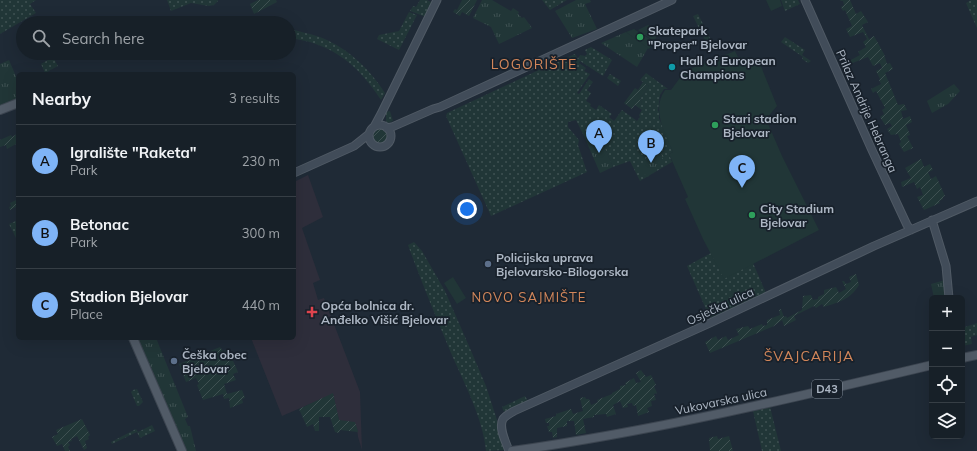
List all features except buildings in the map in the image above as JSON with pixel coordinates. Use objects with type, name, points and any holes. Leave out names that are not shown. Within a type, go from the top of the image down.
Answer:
[{"type":"main road","points":[[0,110],[16,104]]},
{"type":"main road","points":[[134,340],[182,451]]},
{"type":"main road","points":[[965,357],[977,355]]},
{"type":"main road","name":"Vukovarska ulica","points":[[512,451],[550,446],[681,422],[929,366]]},
{"type":"street","points":[[372,144],[370,141],[372,130],[438,0]]},
{"type":"street","points":[[354,146],[372,130],[381,125],[392,127],[440,107],[672,0]]},
{"type":"street","name":"Prilaz Andrije Hebranga","points":[[805,0],[871,148],[907,225],[911,230]]},
{"type":"street","points":[[296,172],[354,146],[368,143],[379,147],[386,145],[394,131],[436,111],[440,107]]},
{"type":"street","points":[[381,114],[382,121],[391,136]]},
{"type":"street","name":"Osječka ulica","points":[[509,451],[504,439],[502,423],[503,419],[514,411],[710,323],[932,220],[977,201]]},
{"type":"street","points":[[932,220],[946,266],[949,295]]},
{"type":"shaded area","name":"Opća bolnica dr. Anđelko Višić Bjelovar","points":[[308,175],[323,217],[302,228],[320,280],[313,283],[318,300],[324,298],[360,392],[362,450],[357,428],[339,420],[333,394],[282,416],[252,340],[296,340],[296,181]]},
{"type":"green space","points":[[0,0],[36,0],[30,4],[36,13],[31,16],[16,16],[16,25],[0,34]]},
{"type":"green space","points":[[167,0],[218,1],[214,5],[209,6],[191,3],[171,11]]},
{"type":"green space","points":[[258,0],[276,0],[277,2],[254,14],[250,4]]},
{"type":"green space","points":[[420,0],[427,0],[433,3],[426,17],[410,11],[413,6],[416,7]]},
{"type":"green space","points":[[462,0],[477,0],[469,16],[462,12],[460,16],[453,12],[455,9],[457,10]]},
{"type":"green space","points":[[482,0],[492,0],[511,11],[513,8],[519,12],[518,14],[522,18],[524,17],[532,28],[499,44],[491,27],[473,18]]},
{"type":"green space","points":[[542,0],[567,0],[550,10]]},
{"type":"green space","points":[[576,0],[590,0],[591,2],[585,4],[597,29],[572,38],[555,11]]},
{"type":"green space","points":[[766,0],[780,0],[782,6],[771,11]]},
{"type":"green space","points":[[781,0],[798,0],[800,4],[785,11]]},
{"type":"green space","points":[[840,0],[850,0],[856,14],[861,11],[868,22],[862,25],[869,39],[874,36],[884,54],[887,64],[890,63],[893,69],[885,73],[898,105],[904,104],[907,110],[901,111],[903,119],[910,116],[912,122],[906,125],[910,135],[907,136],[913,148],[904,152],[899,144],[901,142],[898,134],[891,135],[887,129],[892,126],[890,123],[885,125],[880,117],[884,114],[882,110],[885,108],[876,91],[873,93],[871,89],[881,84],[876,71],[882,68],[880,63],[873,66],[868,57],[850,64],[849,61],[860,55],[858,52],[866,47],[863,42],[867,39],[863,32],[850,37],[846,29],[852,26],[845,10],[843,11],[841,7],[844,5],[843,1]]},
{"type":"green space","points":[[971,0],[977,0],[977,28],[966,3]]},
{"type":"green space","points":[[409,12],[417,15],[399,50],[377,39],[379,35],[399,31]]},
{"type":"green space","points":[[698,14],[712,42],[707,44],[693,16]]},
{"type":"green space","points":[[648,25],[655,30],[652,32],[657,36],[654,41],[638,30]]},
{"type":"green space","name":"Skatepark \"Proper\" Bjelovar","points":[[634,29],[654,42],[649,49],[626,32]]},
{"type":"green space","points":[[296,30],[323,38],[344,50],[360,62],[385,93],[381,100],[363,76],[353,66],[331,51],[296,39]]},
{"type":"green space","points":[[626,32],[648,48],[637,67],[601,43]]},
{"type":"green space","points":[[785,37],[805,50],[802,55],[811,61],[808,63],[802,59],[803,57],[781,42]]},
{"type":"green space","points":[[591,47],[612,60],[603,76],[580,61],[579,63],[586,68],[584,71],[590,74],[577,93],[579,94],[589,79],[593,82],[587,90],[591,93],[586,101],[596,110],[599,105],[612,114],[609,117],[614,121],[622,110],[637,121],[640,117],[639,115],[642,110],[639,108],[642,103],[640,99],[649,86],[640,80],[646,73],[668,89],[664,89],[660,95],[658,111],[659,118],[673,152],[669,154],[672,162],[640,181],[630,161],[613,167],[602,142],[584,136],[576,120],[568,122],[568,127],[579,140],[578,145],[587,172],[491,216],[446,116],[447,113],[575,54],[578,59],[580,55],[585,56],[587,54],[585,50]]},
{"type":"green space","points":[[735,51],[738,57],[758,59],[777,106],[766,119],[782,156],[819,230],[724,279],[703,239],[685,199],[688,197],[669,154],[673,152],[663,129],[659,113],[659,105],[665,90],[671,90],[685,71]]},
{"type":"green space","points":[[9,60],[16,76],[16,101],[0,108],[0,64]]},
{"type":"green space","points":[[48,60],[55,60],[58,66],[45,72],[41,64]]},
{"type":"green space","points":[[610,74],[621,81],[618,86],[607,78]]},
{"type":"green space","points":[[643,82],[649,86],[640,99],[642,103],[639,108],[635,105],[632,109],[624,103],[635,88],[638,90]]},
{"type":"green space","points":[[954,84],[960,91],[948,104],[932,113],[927,101]]},
{"type":"green space","points":[[390,111],[393,121],[388,123],[386,121],[386,112]]},
{"type":"green space","points":[[377,129],[383,129],[387,133],[387,139],[383,143],[377,143],[373,139],[373,133]]},
{"type":"green space","points":[[11,135],[12,137],[16,135],[16,144],[7,149],[6,145],[0,147],[0,140]]},
{"type":"green space","points":[[584,136],[602,142],[613,167],[600,173]]},
{"type":"green space","points":[[654,148],[664,156],[648,177],[638,169]]},
{"type":"green space","points":[[921,159],[924,167],[930,164],[933,170],[928,172],[931,179],[936,176],[945,196],[939,201],[940,203],[924,210],[917,197],[923,195],[920,187],[917,189],[914,182],[902,187],[901,182],[911,178],[905,168]]},
{"type":"green space","points":[[16,200],[16,207],[10,210],[10,203]]},
{"type":"green space","points":[[16,221],[16,238],[9,224]]},
{"type":"green space","points":[[414,242],[422,251],[445,291],[472,353],[486,386],[497,420],[504,450],[486,451],[477,413],[434,312],[408,245]]},
{"type":"green space","points":[[711,253],[724,278],[753,263],[766,293],[711,318],[687,266]]},
{"type":"green space","points":[[856,274],[859,285],[852,294],[844,300],[824,307],[822,304],[816,308],[814,306],[794,316],[796,320],[784,326],[782,320],[774,326],[710,353],[705,342],[716,336],[718,340],[726,336],[728,340],[739,335],[736,329],[748,326],[750,329],[762,324],[763,326],[767,325],[767,320],[780,315],[779,310],[781,309],[784,317],[786,316],[787,318],[802,310],[803,296],[811,295],[813,300],[818,299],[818,297],[824,294],[824,290],[836,287],[839,293],[846,289],[842,281],[846,284],[851,282],[849,277]]},
{"type":"green space","points":[[453,277],[466,298],[457,304],[444,283]]},
{"type":"green space","points":[[945,280],[947,295],[933,295],[931,284]]},
{"type":"green space","points":[[977,323],[977,335],[971,337],[972,344],[965,345],[965,331],[965,327]]},
{"type":"green space","points":[[139,340],[157,340],[188,417],[185,419],[188,426],[190,426],[196,451],[187,451]]},
{"type":"green space","points":[[220,347],[223,351],[228,349],[238,372],[233,374],[236,380],[224,384],[227,394],[242,390],[245,398],[242,399],[243,403],[230,408],[229,398],[224,399],[223,394],[203,400],[196,378],[186,382],[179,364]]},
{"type":"green space","points":[[641,370],[646,377],[651,375],[656,385],[654,386],[657,393],[654,394],[656,400],[651,401],[652,406],[647,408],[649,412],[638,416],[636,405],[633,406],[632,403],[627,404],[628,407],[623,408],[620,401],[613,405],[616,414],[607,417],[606,414],[594,415],[594,417],[583,419],[586,433],[576,435],[574,421],[567,421],[567,426],[557,428],[557,437],[553,438],[552,432],[549,432],[547,426],[549,426],[549,423],[546,423],[545,419],[571,409],[573,414],[583,411],[580,398],[585,397],[586,399],[589,399],[591,405],[598,402],[597,400],[620,389],[620,386],[626,385],[625,383],[634,378],[636,383],[641,382],[636,373]]},
{"type":"green space","points":[[137,389],[143,402],[139,406],[137,406],[131,392]]},
{"type":"green space","points":[[333,393],[339,420],[355,422],[358,432],[340,430],[339,433],[335,432],[330,417],[319,417],[319,431],[315,431],[313,424],[307,427],[299,409]]},
{"type":"green space","points":[[525,396],[528,401],[504,412],[502,407]]},
{"type":"green space","points":[[770,407],[781,451],[762,451],[753,411]]},
{"type":"green space","points":[[82,419],[90,435],[88,437],[89,439],[85,441],[87,448],[84,450],[77,436],[71,439],[72,441],[68,442],[70,445],[68,447],[70,451],[65,451],[62,444],[57,446],[52,437],[58,434],[56,430]]},
{"type":"green space","points":[[152,425],[155,431],[140,438],[137,432],[112,444],[111,442],[136,429],[138,432]]},
{"type":"green space","points":[[717,436],[718,439],[729,436],[733,451],[710,451],[709,438]]},
{"type":"place","name":"Skatepark \"Proper\" Bjelovar","points":[[640,37]]},
{"type":"place","name":"Hall of European Champions","points":[[672,67]]},
{"type":"place","name":"Stari stadion Bjelovar","points":[[715,125]]},
{"type":"place","name":"Igralište \"Raketa\"","points":[[599,153]]},
{"type":"place","name":"Betonac","points":[[651,163]]},
{"type":"place","name":"Stadion Bjelovar","points":[[742,188]]},
{"type":"place","name":"City Stadium Bjelovar","points":[[752,215]]},
{"type":"place","name":"Policijska uprava Bjelovarsko-Bilogorska","points":[[488,264]]},
{"type":"place","name":"Opća bolnica dr. Anđelko Višić Bjelovar","points":[[312,312]]},
{"type":"place","name":"Češka obec Bjelovar","points":[[174,361]]},
{"type":"district","name":"LOGORIŠTE","points":[[534,64]]},
{"type":"district","name":"NOVO SAJMIŠTE","points":[[529,297]]},
{"type":"district","name":"ŠVAJCARIJA","points":[[809,356]]}]
